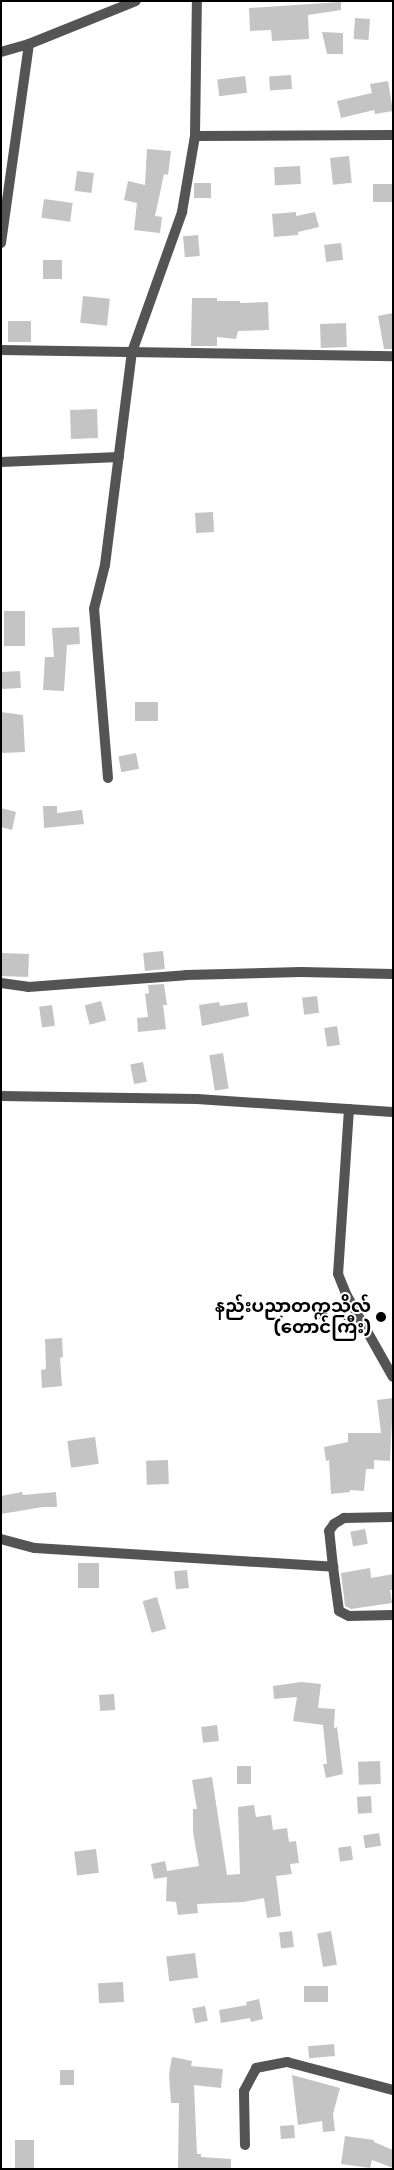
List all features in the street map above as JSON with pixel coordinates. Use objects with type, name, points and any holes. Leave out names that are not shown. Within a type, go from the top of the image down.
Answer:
[{"type":"street","points":[[1,52],[29,44],[136,1]]},
{"type":"street","points":[[108,778],[94,609],[105,566],[132,352],[182,212],[195,136],[197,1]]},
{"type":"street","points":[[1,243],[29,44]]},
{"type":"street","points":[[195,136],[393,135]]},
{"type":"street","points":[[1,350],[393,356]]},
{"type":"street","points":[[1,462],[119,457]]},
{"type":"street","points":[[1,983],[28,987],[186,975],[301,972],[393,974]]},
{"type":"street","points":[[1,1096],[197,1099],[393,1112]]},
{"type":"street","points":[[349,1109],[338,1274],[346,1294],[393,1377]]},
{"type":"street","points":[[393,1517],[344,1518],[334,1524],[329,1531],[339,1611],[349,1616],[393,1615]]},
{"type":"street","points":[[1,1538],[35,1548],[333,1567]]},
{"type":"street","points":[[245,2146],[244,2091],[256,2068],[287,2062],[393,2090]]},
{"type":"building","points":[[341,2],[341,10],[308,15],[309,39],[272,41],[271,30],[250,31],[249,8]]},
{"type":"building","points":[[355,18],[370,19],[368,40],[354,39]]},
{"type":"building","points":[[322,32],[343,33],[343,54],[327,54]]},
{"type":"building","points":[[291,75],[292,89],[270,91],[269,77]]},
{"type":"building","points":[[245,76],[247,93],[219,96],[217,79]]},
{"type":"building","points":[[388,81],[393,111],[375,114],[374,110],[341,118],[337,101],[372,93],[370,84]]},
{"type":"building","points":[[147,149],[171,151],[168,175],[164,174],[155,216],[162,217],[160,233],[134,230],[137,203],[124,200],[128,181],[145,185]]},
{"type":"building","points":[[349,156],[352,183],[333,185],[330,158]]},
{"type":"building","points":[[300,166],[301,184],[275,185],[274,167]]},
{"type":"building","points":[[77,171],[94,173],[91,193],[75,191]]},
{"type":"building","points":[[194,183],[211,183],[211,198],[194,198]]},
{"type":"building","points":[[373,184],[393,184],[393,202],[373,202]]},
{"type":"building","points":[[44,199],[73,203],[70,222],[41,218]]},
{"type":"building","points":[[296,212],[296,216],[315,212],[319,227],[298,232],[298,235],[274,237],[272,214]]},
{"type":"building","points":[[198,235],[200,256],[185,257],[183,236]]},
{"type":"building","points":[[341,243],[343,260],[326,262],[324,245]]},
{"type":"building","points":[[43,260],[62,260],[62,279],[43,279]]},
{"type":"building","points":[[83,296],[110,299],[107,326],[80,323]]},
{"type":"building","points":[[192,298],[217,298],[217,301],[240,301],[240,303],[268,302],[269,330],[238,331],[236,339],[217,337],[217,346],[191,346]]},
{"type":"building","points":[[393,313],[393,349],[384,349],[378,316]]},
{"type":"building","points":[[8,321],[31,321],[31,342],[8,342]]},
{"type":"building","points":[[346,323],[347,347],[321,348],[320,324]]},
{"type":"building","points":[[97,409],[98,438],[71,439],[70,410]]},
{"type":"building","points":[[213,512],[214,532],[196,533],[195,513]]},
{"type":"building","points":[[4,611],[25,611],[25,646],[4,646]]},
{"type":"building","points":[[79,627],[80,644],[67,645],[64,691],[43,690],[45,657],[54,657],[52,628]]},
{"type":"building","points":[[20,671],[21,688],[2,689],[1,672]]},
{"type":"building","points":[[135,702],[158,702],[158,721],[135,721]]},
{"type":"building","points":[[1,712],[23,715],[25,752],[1,753]]},
{"type":"building","points":[[136,753],[139,769],[121,772],[118,756]]},
{"type":"building","points":[[43,806],[57,806],[57,813],[82,810],[84,824],[44,828]]},
{"type":"building","points":[[1,808],[16,812],[12,830],[1,827]]},
{"type":"building","points":[[163,951],[165,969],[145,971],[143,953]]},
{"type":"building","points":[[1,953],[29,954],[28,977],[1,976]]},
{"type":"building","points":[[164,984],[167,1005],[163,1005],[166,1029],[138,1032],[137,1018],[148,1017],[145,994],[149,993],[148,985]]},
{"type":"building","points":[[317,996],[319,1013],[304,1015],[302,998]]},
{"type":"building","points":[[101,1001],[106,1020],[90,1025],[85,1005]]},
{"type":"building","points":[[219,1002],[220,1006],[247,1002],[249,1016],[202,1026],[199,1005]]},
{"type":"building","points":[[52,1005],[55,1026],[42,1028],[39,1007]]},
{"type":"building","points":[[337,1026],[340,1045],[327,1047],[324,1028]]},
{"type":"building","points":[[223,1053],[229,1089],[215,1091],[209,1055]]},
{"type":"building","points":[[143,1062],[147,1082],[134,1084],[130,1064]]},
{"type":"building","points":[[62,1338],[63,1357],[60,1358],[62,1386],[42,1388],[41,1370],[46,1369],[45,1339]]},
{"type":"building","points":[[393,1398],[390,1461],[374,1460],[374,1469],[366,1469],[364,1491],[350,1490],[350,1492],[331,1494],[329,1460],[326,1461],[324,1447],[348,1442],[348,1433],[381,1433],[377,1400]]},
{"type":"building","points":[[95,1437],[99,1464],[71,1468],[67,1441]]},
{"type":"building","points":[[168,1460],[169,1484],[147,1485],[146,1461]]},
{"type":"building","points":[[22,1492],[23,1495],[56,1492],[57,1507],[43,1507],[1,1514],[1,1496]]},
{"type":"building","points":[[365,1529],[368,1544],[353,1547],[350,1532]]},
{"type":"building","points":[[78,1563],[99,1563],[99,1588],[78,1588]]},
{"type":"building","points":[[370,1568],[371,1578],[393,1574],[393,1590],[390,1590],[392,1603],[351,1609],[345,1606],[341,1573]]},
{"type":"building","points":[[187,1570],[189,1588],[176,1589],[174,1571]]},
{"type":"building","points":[[157,1597],[166,1629],[152,1633],[143,1601]]},
{"type":"building","points":[[301,1682],[321,1684],[318,1708],[335,1709],[334,1728],[337,1727],[343,1774],[326,1778],[323,1764],[327,1764],[323,1725],[293,1721],[297,1697],[274,1699],[273,1686]]},
{"type":"building","points":[[114,1694],[115,1710],[100,1711],[99,1695]]},
{"type":"building","points":[[217,1725],[219,1741],[203,1743],[201,1727]]},
{"type":"building","points":[[380,1761],[381,1784],[359,1785],[358,1762]]},
{"type":"building","points":[[237,1766],[251,1766],[251,1784],[237,1784]]},
{"type":"building","points":[[212,1777],[227,1875],[240,1874],[238,1807],[254,1805],[256,1817],[271,1815],[273,1830],[287,1828],[289,1842],[296,1841],[299,1863],[290,1864],[292,1874],[276,1876],[281,1916],[267,1918],[264,1898],[243,1902],[197,1904],[198,1913],[178,1915],[176,1902],[166,1901],[167,1877],[154,1879],[151,1864],[165,1861],[167,1871],[199,1866],[193,1832],[193,1809],[197,1809],[192,1780]]},
{"type":"building","points":[[371,1796],[372,1813],[358,1814],[357,1797]]},
{"type":"building","points":[[379,1833],[381,1846],[365,1848],[363,1836]]},
{"type":"building","points":[[351,1846],[353,1860],[340,1862],[338,1848]]},
{"type":"building","points":[[96,1849],[99,1873],[77,1876],[74,1852]]},
{"type":"building","points":[[292,1931],[294,1947],[281,1948],[279,1933]]},
{"type":"building","points":[[331,1931],[337,1964],[323,1967],[317,1933]]},
{"type":"building","points":[[195,1953],[198,1978],[169,1981],[166,1957]]},
{"type":"building","points":[[123,1982],[124,2002],[99,2003],[98,1983]]},
{"type":"building","points":[[304,1986],[328,1986],[328,2002],[304,2002]]},
{"type":"building","points":[[259,1999],[263,2019],[251,2022],[250,2018],[221,2023],[219,2010],[247,2005],[246,2002]]},
{"type":"building","points":[[205,2006],[208,2021],[195,2023],[192,2008]]},
{"type":"building","points":[[334,2044],[335,2056],[309,2058],[308,2046]]},
{"type":"building","points":[[172,2057],[192,2061],[191,2066],[223,2069],[221,2088],[194,2085],[197,2154],[201,2154],[201,2157],[231,2159],[231,2169],[178,2169],[179,2103],[171,2103],[169,2074]]},
{"type":"building","points":[[60,2070],[74,2070],[74,2085],[60,2085]]},
{"type":"building","points":[[292,2075],[340,2088],[333,2114],[335,2131],[323,2132],[322,2121],[298,2125]]},
{"type":"building","points":[[294,2125],[295,2138],[281,2139],[280,2126]]},
{"type":"building","points":[[345,2136],[374,2140],[374,2142],[393,2150],[393,2168],[372,2160],[370,2168],[341,2164]]},
{"type":"building","points":[[15,2140],[34,2140],[34,2169],[15,2169]]},
{"type":"place","name":"နည်းပညာတက္ကသိုလ် (တောင်ကြီး)","points":[[381,1317]]}]
